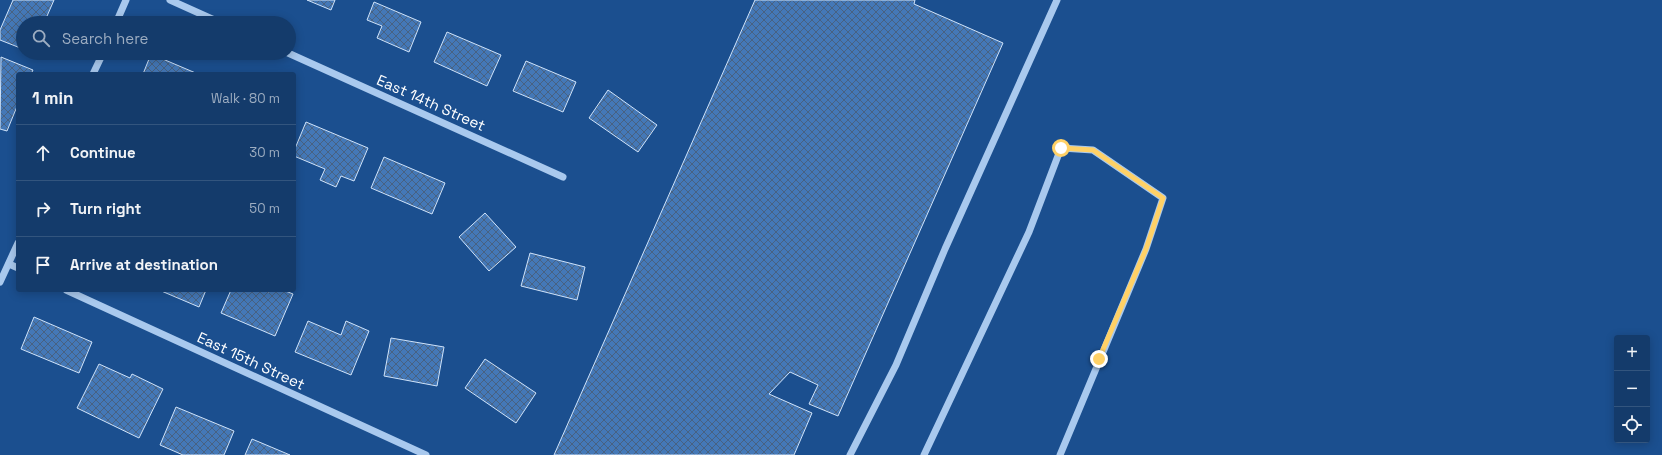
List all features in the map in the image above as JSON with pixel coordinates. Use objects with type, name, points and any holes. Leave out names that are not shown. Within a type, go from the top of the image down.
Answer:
[{"type":"street","points":[[119,16],[126,0]]},
{"type":"street","points":[[170,0],[205,16]]},
{"type":"street","points":[[850,455],[896,366],[944,249],[1057,0]]},
{"type":"street","name":"East 14th Street","points":[[296,57],[564,177]]},
{"type":"street","points":[[94,72],[100,60]]},
{"type":"street","points":[[924,455],[1029,232],[1061,148],[1093,150],[1163,198],[1146,249],[1060,455]]},
{"type":"street","points":[[0,282],[16,248]]},
{"type":"street","points":[[9,264],[16,267]]},
{"type":"street","name":"East 15th Street","points":[[70,292],[426,455]]},
{"type":"building","points":[[13,0],[54,0],[47,16],[16,16],[16,46],[0,40],[0,30]]},
{"type":"building","points":[[307,0],[335,0],[331,10]]},
{"type":"building","points":[[755,0],[915,0],[914,4],[1003,43],[838,416],[809,404],[818,385],[790,372],[769,394],[812,413],[794,455],[554,455]]},
{"type":"building","points":[[374,2],[421,22],[409,52],[377,38],[382,26],[367,20]]},
{"type":"building","points":[[447,32],[501,55],[487,86],[434,62]]},
{"type":"building","points":[[1,57],[33,70],[32,72],[16,72],[16,109],[7,131],[0,129]]},
{"type":"building","points":[[149,60],[165,60],[193,72],[144,72]]},
{"type":"building","points":[[526,61],[576,82],[563,112],[513,91]]},
{"type":"building","points":[[608,90],[657,125],[638,152],[589,118]]},
{"type":"building","points":[[306,122],[368,148],[354,181],[341,176],[336,187],[320,180],[325,169],[296,157],[296,146]]},
{"type":"building","points":[[384,157],[445,183],[432,214],[371,188]]},
{"type":"building","points":[[485,213],[516,247],[489,271],[459,237]]},
{"type":"building","points":[[530,253],[585,267],[577,300],[521,286]]},
{"type":"building","points":[[164,292],[205,292],[199,307]]},
{"type":"building","points":[[230,292],[288,292],[293,294],[275,336],[221,313]]},
{"type":"building","points":[[34,317],[92,342],[79,373],[21,349]]},
{"type":"building","points":[[308,321],[341,335],[346,321],[369,331],[351,375],[295,352]]},
{"type":"building","points":[[391,338],[444,347],[437,386],[384,376]]},
{"type":"building","points":[[485,359],[536,393],[516,423],[465,388]]},
{"type":"building","points":[[99,364],[130,378],[132,374],[163,389],[139,438],[77,408]]},
{"type":"building","points":[[176,407],[234,431],[224,455],[183,455],[160,445]]},
{"type":"building","points":[[252,439],[290,455],[245,455]]},
{"type":"route","points":[[1061,148],[1093,150],[1163,198],[1146,249],[1099,359]]}]
